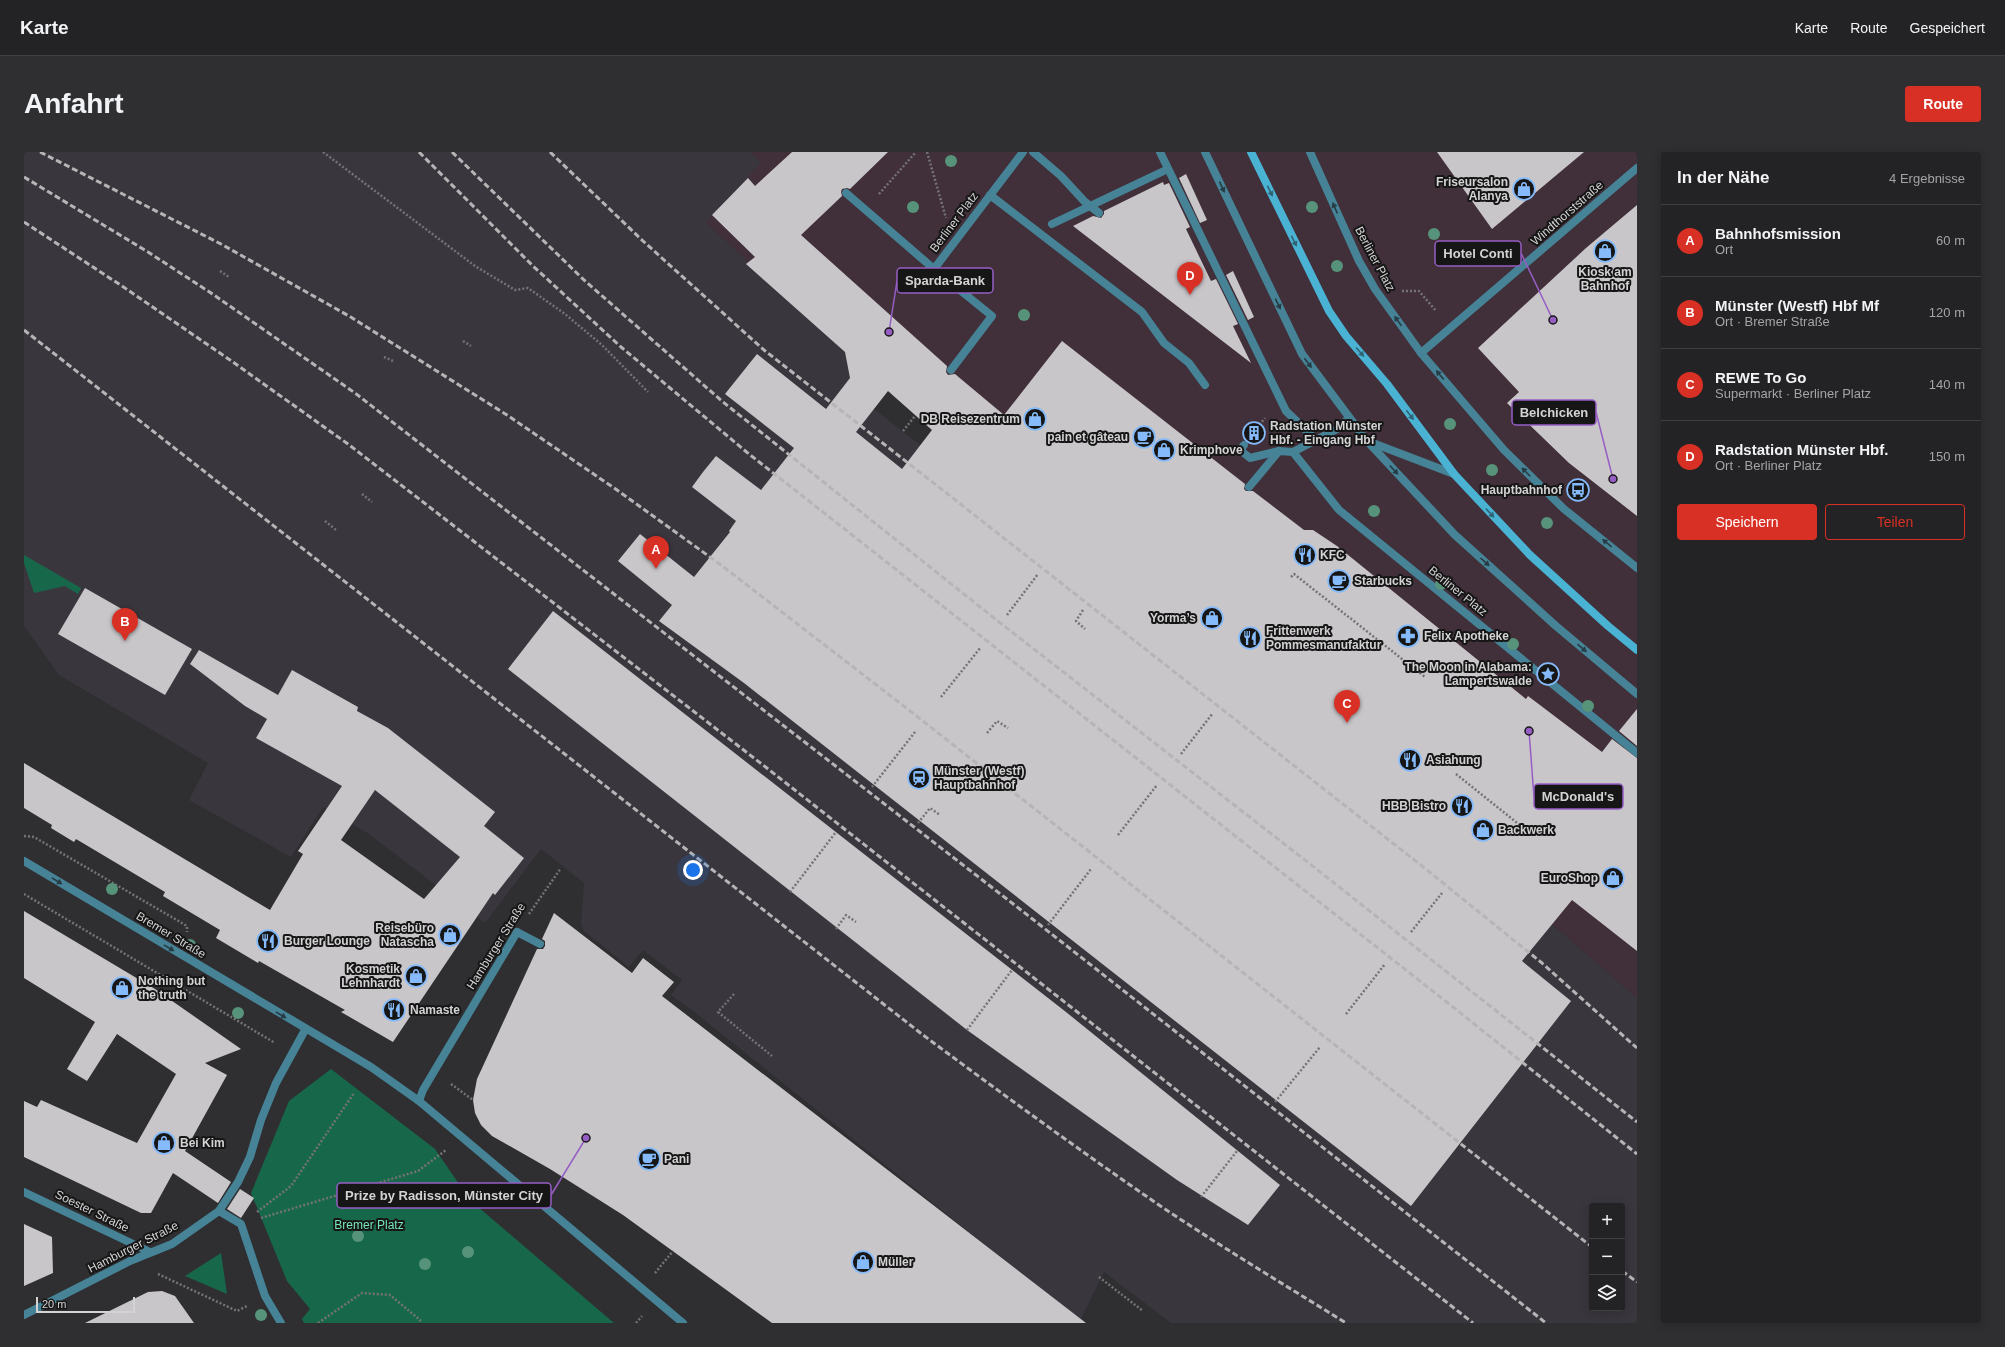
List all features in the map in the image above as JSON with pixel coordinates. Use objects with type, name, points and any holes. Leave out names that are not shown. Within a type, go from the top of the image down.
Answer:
[{"type":"main road","points":[[1251,152],[1329,312],[1346,336],[1387,384],[1454,474],[1530,555],[1608,626],[1637,650]]},
{"type":"street","name":"Berliner Platz","points":[[951,370],[992,316],[934,269],[1023,152]]},
{"type":"street","points":[[1033,152],[1061,176],[1090,206],[1099,213]]},
{"type":"street","points":[[1160,152],[1286,411],[1316,440]]},
{"type":"street","points":[[1205,152],[1302,354],[1367,441],[1455,535],[1556,626],[1637,694]]},
{"type":"street","name":"Berliner Platz","points":[[1310,152],[1359,261],[1375,289],[1421,353],[1504,450],[1564,509],[1637,568]]},
{"type":"street","name":"Windthorststraße","points":[[1421,353],[1637,168]]},
{"type":"street","points":[[1052,224],[1168,169]]},
{"type":"street","points":[[846,193],[934,269]]},
{"type":"street","points":[[990,195],[1142,312],[1164,343],[1189,363],[1205,385]]},
{"type":"street","points":[[1244,445],[1240,450],[1250,458],[1279,451],[1293,452],[1337,429],[1349,418]]},
{"type":"street","points":[[1367,441],[1454,474]]},
{"type":"street","points":[[1248,487],[1279,451]]},
{"type":"street","name":"Berliner Platz","points":[[1293,452],[1339,510],[1637,753]]},
{"type":"street","name":"Bremer Straße","points":[[24,861],[305,1030]]},
{"type":"street","points":[[517,932],[540,944]]},
{"type":"street","name":"Hamburger Straße","points":[[419,1100],[517,932]]},
{"type":"street","points":[[305,1030],[371,1067],[419,1100],[683,1323]]},
{"type":"street","name":"Hamburger Straße","points":[[24,1315],[130,1261],[172,1244],[219,1211],[238,1182],[250,1157],[261,1120],[276,1083],[305,1030]]},
{"type":"street","name":"Soester Straße","points":[[24,1192],[150,1252]]},
{"type":"street","points":[[219,1211],[241,1224],[265,1296],[281,1323]]},
{"type":"path","points":[[323,152],[475,266],[515,290],[528,288],[565,314],[602,345],[648,392]]},
{"type":"path","points":[[865,209],[916,152]]},
{"type":"path","points":[[927,152],[953,243]]},
{"type":"path","points":[[220,271],[229,277]]},
{"type":"path","points":[[1375,289],[1419,291],[1436,312],[1442,307]]},
{"type":"path","points":[[463,341],[471,346]]},
{"type":"path","points":[[384,356],[393,362]]},
{"type":"path","points":[[903,431],[915,416]]},
{"type":"path","points":[[362,494],[372,502]]},
{"type":"path","points":[[325,521],[336,530]]},
{"type":"path","points":[[1007,615],[1038,574]]},
{"type":"path","points":[[1291,577],[1294,574],[1425,677]]},
{"type":"path","points":[[1083,610],[1076,621],[1085,629]]},
{"type":"path","points":[[941,697],[981,647]]},
{"type":"path","points":[[1181,754],[1213,713]]},
{"type":"path","points":[[988,733],[997,721],[1008,728]]},
{"type":"path","points":[[872,787],[915,732]]},
{"type":"path","points":[[1456,774],[1531,834]]},
{"type":"path","points":[[1118,835],[1158,785]]},
{"type":"path","points":[[918,823],[930,808],[940,815]]},
{"type":"path","points":[[790,892],[836,832]]},
{"type":"path","name":"Hamburger Straße","points":[[517,932],[561,868]]},
{"type":"path","points":[[1048,925],[1092,869]]},
{"type":"path","points":[[1411,932],[1442,893]]},
{"type":"path","points":[[24,894],[293,1054]]},
{"type":"path","points":[[836,928],[846,915],[856,922]]},
{"type":"path","points":[[1346,1014],[1385,964]]},
{"type":"path","points":[[967,1030],[1012,970]]},
{"type":"path","points":[[734,994],[718,1012],[772,1056]]},
{"type":"path","points":[[1275,1102],[1320,1047]]},
{"type":"path","points":[[434,1072],[473,1100]]},
{"type":"path","points":[[241,1224],[291,1186],[354,1093]]},
{"type":"path","points":[[241,1224],[418,1171],[463,1137]]},
{"type":"path","points":[[1202,1197],[1237,1151]]},
{"type":"path","points":[[642,1289],[673,1251]]},
{"type":"path","points":[[130,1261],[238,1311],[265,1296]]},
{"type":"path","points":[[1099,1277],[1143,1311]]},
{"type":"path","points":[[318,1323],[362,1293],[390,1295],[420,1320],[420,1323]]},
{"type":"shaded area","points":[[24,152],[750,152],[761,163],[706,222],[748,262],[747,264],[852,358],[847,364],[850,378],[845,386],[920,445],[931,430],[952,449],[1552,924],[1637,998],[1637,1323],[1171,1323],[1104,1272],[1080,1321],[693,1011],[671,995],[682,980],[643,950],[629,967],[584,931],[581,924],[584,883],[541,849],[485,923],[369,834],[323,807],[291,857],[189,800],[208,763],[59,675],[24,626]]},
{"type":"shaded area","points":[[750,152],[1637,152],[1637,998],[1552,924],[952,448],[888,391],[874,409],[845,385],[746,264],[748,262],[706,222],[760,163]]},
{"type":"green space","points":[[24,555],[81,588],[78,594],[65,586],[34,593],[24,563]]},
{"type":"green space","name":"Bremer Platz","points":[[331,1069],[435,1149],[470,1200],[614,1323],[304,1323],[302,1319],[310,1309],[287,1281],[251,1193],[289,1101]]},
{"type":"green space","points":[[221,1253],[227,1294],[185,1276]]},
{"type":"building","points":[[792,152],[888,152],[850,189],[842,189],[842,196],[801,235],[947,366],[946,372],[948,375],[955,374],[1004,415],[1062,341],[1245,484],[1244,489],[1246,491],[1253,491],[1304,530],[1313,530],[1337,546],[1526,699],[1528,696],[1602,752],[1612,739],[1637,758],[1637,951],[1572,900],[1522,961],[1571,1001],[1411,1206],[744,683],[659,621],[672,605],[618,561],[640,534],[694,577],[730,532],[729,531],[736,521],[692,487],[703,472],[716,456],[761,490],[794,448],[725,394],[757,354],[826,409],[850,378],[845,352],[746,264],[755,257],[712,215],[748,178],[755,186]],"holes":[[[888,391],[932,430],[902,469],[856,432]]]},
{"type":"building","points":[[1437,152],[1584,152],[1492,229]]},
{"type":"building","points":[[1186,174],[1207,220],[1200,223],[1179,178]]},
{"type":"building","points":[[1163,182],[1164,185],[1169,183],[1190,227],[1186,229],[1211,281],[1216,279],[1238,324],[1233,326],[1251,363],[1073,226],[1093,216],[1101,218],[1104,211]]},
{"type":"building","points":[[1637,205],[1637,516],[1569,463],[1507,403],[1519,392],[1478,348],[1586,248]]},
{"type":"building","points":[[1233,271],[1254,317],[1248,320],[1226,275]]},
{"type":"building","points":[[85,588],[192,649],[165,695],[58,634]]},
{"type":"building","points":[[553,611],[1066,1012],[1280,1185],[1248,1225],[1177,1180],[967,1030],[508,669]]},
{"type":"building","points":[[199,650],[278,695],[292,670],[358,707],[357,711],[388,728],[495,812],[484,826],[524,858],[495,895],[493,893],[393,1042],[341,1012],[345,1010],[259,961],[258,963],[216,938],[220,930],[163,896],[165,892],[76,839],[74,842],[51,828],[52,825],[24,808],[24,763],[270,910],[303,854],[298,851],[342,786],[256,738],[267,719],[245,706],[190,664]],"holes":[[[375,790],[460,857],[424,899],[341,840]]]},
{"type":"building","points":[[1637,709],[1637,746],[1619,731]]},
{"type":"building","points":[[24,911],[155,989],[241,1049],[205,1063],[227,1075],[185,1151],[231,1182],[218,1203],[173,1173],[151,1213],[141,1213],[24,1157],[24,1101],[37,1107],[41,1100],[137,1143],[176,1074],[117,1034],[87,1081],[67,1069],[95,1022],[24,978]]},
{"type":"building","points":[[554,913],[632,973],[643,958],[674,982],[662,996],[1086,1323],[772,1323],[623,1215],[550,1169],[492,1136],[481,1125],[475,1113],[473,1100],[477,1079],[537,949],[543,949],[545,946],[545,941],[542,939]]},
{"type":"building","points":[[240,1189],[254,1198],[241,1218],[227,1209]]},
{"type":"building","points":[[24,1224],[52,1237],[53,1273],[24,1286]]},
{"type":"building","points":[[162,1291],[175,1296],[194,1323],[85,1323],[148,1292]]},
{"type":"railway","points":[[40,152],[221,244],[349,316],[507,415],[617,490],[721,565],[914,714],[1589,1245]]},
{"type":"railway","points":[[419,152],[533,266],[621,347],[749,454],[1453,1007],[1637,1154]]},
{"type":"railway","points":[[452,152],[584,280],[723,402],[994,618],[1310,864],[1637,1122]]},
{"type":"railway","points":[[550,152],[643,241],[764,350],[1422,866],[1542,963],[1637,1048]]},
{"type":"railway","points":[[24,177],[148,252],[211,293],[355,393],[1021,910],[1546,1323]]},
{"type":"railway","points":[[24,222],[122,286],[230,360],[348,444],[763,765],[1473,1323]]},
{"type":"railway","points":[[24,330],[923,1035],[1040,1121],[1159,1205],[1228,1250],[1346,1323]]},
{"type":"railway","points":[[1625,1273],[1637,1282]]},
{"type":"place","name":"Friseursalon Alanya","points":[[1524,189]]},
{"type":"place","name":"Kiosk am Bahnhof","points":[[1605,251]]},
{"type":"place","name":"Radstation Münster Hbf.","points":[[1190,295]]},
{"type":"place","name":"Hotel Conti","points":[[1553,320]]},
{"type":"place","name":"Sparda-Bank","points":[[889,332]]},
{"type":"place","name":"DB Reisezentrum","points":[[1035,419]]},
{"type":"place","name":"Radstation Münster Hbf. - Eingang Hbf","points":[[1254,433]]},
{"type":"place","name":"pain et gâteau","points":[[1144,437]]},
{"type":"place","name":"Krimphove","points":[[1164,450]]},
{"type":"place","name":"Belchicken","points":[[1613,479]]},
{"type":"place","name":"Hauptbahnhof","points":[[1578,490]]},
{"type":"place","name":"KFC","points":[[1305,555]]},
{"type":"place","name":"Bahnhofsmission","points":[[656,569]]},
{"type":"place","name":"Starbucks","points":[[1339,581]]},
{"type":"place","name":"Yorma’s","points":[[1212,618]]},
{"type":"place","name":"Felix Apotheke","points":[[1408,636]]},
{"type":"place","name":"Frittenwerk Pommesmanufaktur","points":[[1250,638]]},
{"type":"place","name":"Münster (Westf) Hbf Mf","points":[[125,641]]},
{"type":"place","name":"The Moon in Alabama: Lampertswalde","points":[[1548,674]]},
{"type":"place","name":"REWE To Go","points":[[1347,723]]},
{"type":"place","name":"McDonald's","points":[[1529,731]]},
{"type":"place","name":"Asiahung","points":[[1410,760]]},
{"type":"place","name":"Münster (Westf) Hauptbahnhof","points":[[919,778]]},
{"type":"place","name":"HBB Bistro","points":[[1462,806]]},
{"type":"place","name":"Backwerk","points":[[1483,830]]},
{"type":"place","name":"EuroShop","points":[[1613,878]]},
{"type":"place","name":"Reisebüro Natascha","points":[[450,935]]},
{"type":"place","name":"Burger Lounge","points":[[268,941]]},
{"type":"place","name":"Kosmetik Lehnhardt","points":[[416,976]]},
{"type":"place","name":"Nothing but the truth","points":[[122,988]]},
{"type":"place","name":"Namaste","points":[[394,1010]]},
{"type":"place","name":"Prize by Radisson, Münster City","points":[[586,1138]]},
{"type":"place","name":"Bei Kim","points":[[164,1143]]},
{"type":"place","name":"Pani","points":[[649,1159]]},
{"type":"place","name":"Müller","points":[[863,1262]]}]
